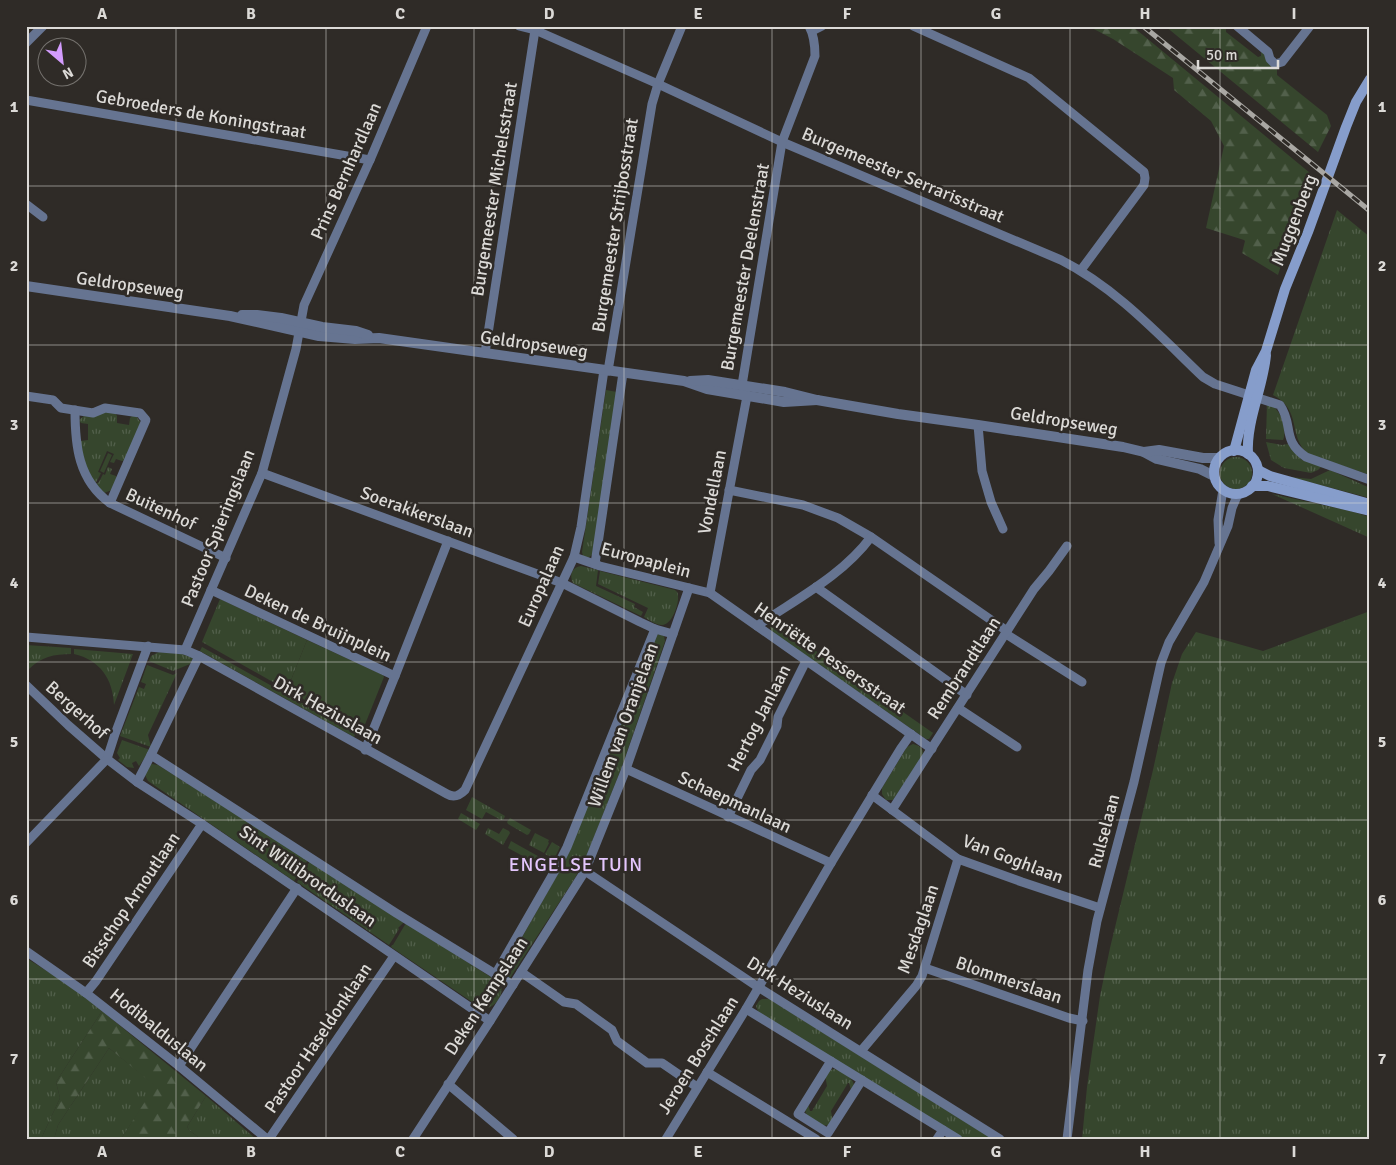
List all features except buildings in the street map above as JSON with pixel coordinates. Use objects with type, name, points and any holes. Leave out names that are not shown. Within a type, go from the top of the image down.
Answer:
[{"type":"main road","name":"Muggenberg","points":[[1248,454],[1247,440],[1256,370],[1266,351],[1285,290],[1356,102],[1370,79]]},
{"type":"main road","name":"Muggenberg","points":[[1356,102],[1370,88]]},
{"type":"main road","name":"Muggenberg","points":[[1234,451],[1253,396]]},
{"type":"main road","points":[[1234,451],[1248,454],[1258,470],[1257,479],[1248,490],[1238,494],[1223,490],[1217,484],[1214,476],[1219,458],[1223,454],[1234,451]]},
{"type":"main road","points":[[1258,470],[1270,476],[1370,504]]},
{"type":"main road","points":[[1252,486],[1268,486],[1370,511]]},
{"type":"street","points":[[26,43],[43,26]]},
{"type":"street","name":"Prins Bernhardlaan","points":[[299,326],[304,305],[370,160],[427,26]]},
{"type":"street","name":"Burgemeester Serrarisstraat","points":[[519,26],[534,30],[658,84],[782,142],[1082,270],[1124,303],[1203,377],[1215,384],[1280,405],[1285,412],[1290,441],[1298,452],[1306,457],[1370,480]]},
{"type":"street","name":"Burgemeester Strijbosstraat","points":[[606,370],[652,104],[658,84],[682,26]]},
{"type":"street","points":[[810,29],[822,26]]},
{"type":"street","points":[[913,26],[1029,78],[1144,172],[1144,185],[1082,270]]},
{"type":"street","points":[[1237,26],[1268,52],[1270,59],[1275,64],[1282,62],[1310,26]]},
{"type":"street","name":"Burgemeester Deelenstraat","points":[[747,396],[742,385],[782,142],[815,56],[814,41],[810,29]]},
{"type":"street","name":"Burgemeester Michelsstraat","points":[[485,353],[534,30]]},
{"type":"street","name":"Gebroeders de Koningstraat","points":[[26,100],[370,160]]},
{"type":"street","points":[[26,204],[43,216]]},
{"type":"street","name":"Geldropseweg","points":[[26,286],[230,316],[256,322],[299,326],[319,336],[356,339],[379,338],[684,381],[708,380],[742,385],[898,414],[1123,447],[1200,469],[1214,476]]},
{"type":"street","name":"Pastoor Spieringslaan","points":[[185,650],[262,473],[296,350],[299,326]]},
{"type":"street","name":"Europalaan","points":[[455,796],[465,790],[574,558],[581,527],[606,370]]},
{"type":"street","points":[[595,564],[623,373]]},
{"type":"street","name":"Geldropseweg","points":[[684,381],[708,389],[784,402],[817,400]]},
{"type":"street","name":"Buitenhof","points":[[26,396],[53,400],[61,408],[93,413],[105,408],[140,413],[146,420],[110,503]]},
{"type":"street","name":"Vondellaan","points":[[710,593],[747,396]]},
{"type":"street","name":"Buitenhof","points":[[75,410],[76,448],[84,471],[100,494],[110,503],[226,558]]},
{"type":"street","points":[[978,425],[982,471],[991,502],[1004,529]]},
{"type":"street","name":"Geldropseweg","points":[[1144,452],[1159,450],[1204,458],[1219,458]]},
{"type":"street","name":"Soerakkerslaan","points":[[262,473],[562,583]]},
{"type":"street","points":[[729,490],[803,505],[838,518],[871,537],[1006,633],[1082,682]]},
{"type":"street","name":"Rulselaan","points":[[1219,546],[1218,520],[1223,490]]},
{"type":"street","name":"Rulselaan","points":[[1067,1139],[1088,970],[1100,908],[1134,782],[1161,663],[1169,642],[1204,582],[1228,526],[1232,508],[1238,494]]},
{"type":"street","points":[[757,626],[836,573],[871,537]]},
{"type":"street","points":[[394,676],[448,541]]},
{"type":"street","name":"Rembrandtlaan","points":[[892,810],[1034,589],[1067,546]]},
{"type":"street","name":"Europaplein","points":[[574,558],[710,593]]},
{"type":"street","points":[[562,583],[655,628],[673,634]]},
{"type":"street","points":[[816,587],[966,695]]},
{"type":"street","name":"Willem van Oranjelaan","points":[[585,871],[626,769],[690,588]]},
{"type":"street","name":"Deken de Bruijnplein","points":[[211,590],[394,676],[365,750]]},
{"type":"street","name":"Henriëtte Pessersstraat","points":[[710,593],[932,749]]},
{"type":"street","name":"Willem van Oranjelaan","points":[[559,865],[655,628]]},
{"type":"street","points":[[26,637],[148,646],[107,759],[26,843]]},
{"type":"street","name":"Dirk Heziuslaan","points":[[148,646],[185,650],[199,656],[365,750],[447,794],[455,796]]},
{"type":"street","points":[[137,782],[199,656]]},
{"type":"street","name":"Hertog Janlaan","points":[[728,817],[751,770],[760,760],[777,726],[778,717],[806,661]]},
{"type":"street","name":"Bergerhof","points":[[26,686],[107,759]]},
{"type":"street","points":[[958,708],[1017,747]]},
{"type":"street","name":"Rembrandtlaan","points":[[758,987],[900,748],[911,734]]},
{"type":"street","name":"Sint Willibrorduslaan","points":[[151,755],[396,913],[513,985]]},
{"type":"street","name":"Sint Willibrorduslaan","points":[[107,759],[137,782],[297,888],[490,1021]]},
{"type":"street","name":"Schaepmanlaan","points":[[626,769],[831,863]]},
{"type":"street","name":"Van Goghlaan","points":[[872,795],[958,859],[1100,908]]},
{"type":"street","name":"Bisschop Arnoutlaan","points":[[86,993],[202,824]]},
{"type":"street","name":"Mesdaglaan","points":[[861,1051],[916,986],[922,976],[958,859]]},
{"type":"street","name":"Deken Kempslaan","points":[[495,975],[559,865]]},
{"type":"street","name":"Dirk Heziuslaan","points":[[585,871],[758,987],[1000,1139]]},
{"type":"street","name":"Deken Kempslaan","points":[[413,1139],[585,871]]},
{"type":"street","points":[[179,1066],[297,888]]},
{"type":"street","name":"Hodibalduslaan","points":[[26,951],[86,993],[268,1139]]},
{"type":"street","name":"Pastoor Haseldonklaan","points":[[268,1139],[394,956]]},
{"type":"street","name":"Blommerslaan","points":[[925,968],[1082,1021]]},
{"type":"street","points":[[521,972],[564,1002],[576,1004],[612,1030],[617,1041],[648,1063],[662,1063],[697,1088]]},
{"type":"street","name":"Jeroen Boschlaan","points":[[666,1139],[758,987]]},
{"type":"street","points":[[746,1009],[958,1139]]},
{"type":"street","points":[[831,1061],[798,1114],[828,1133],[862,1080]]},
{"type":"street","points":[[707,1072],[816,1139]]},
{"type":"street","points":[[448,1084],[514,1139]]},
{"type":"street","points":[[937,1139],[943,1130]]},
{"type":"green space","points":[[1088,26],[1132,26],[1310,173],[1278,275],[1242,253],[1244,240],[1206,228],[1224,146],[1211,121],[1174,90],[1173,78],[1113,39]]},
{"type":"green space","points":[[1165,26],[1226,26],[1226,32],[1258,57],[1261,56],[1261,51],[1277,67],[1277,75],[1327,115],[1331,126],[1318,152]]},
{"type":"green space","points":[[1337,210],[1370,237],[1370,465],[1367,474],[1308,454],[1298,439],[1288,408],[1273,395]]},
{"type":"green space","points":[[606,390],[617,392],[593,554],[588,558],[583,556],[582,552]]},
{"type":"green space","points":[[1267,403],[1276,409],[1282,418],[1284,424],[1283,440],[1266,439]]},
{"type":"green space","points":[[104,411],[115,413],[117,423],[129,425],[130,418],[135,415],[142,424],[126,460],[116,459],[114,463],[110,462],[114,454],[107,451],[98,472],[101,473],[95,483],[87,470],[79,443],[88,440],[88,424],[81,423],[79,420],[85,415],[97,416]]},
{"type":"green space","points":[[1266,442],[1282,445],[1288,444],[1302,460],[1322,466],[1311,473],[1284,468],[1271,460]]},
{"type":"green space","points":[[108,453],[112,455],[104,473],[100,471]]},
{"type":"green space","points":[[1236,457],[1242,458],[1247,462],[1251,467],[1251,479],[1247,484],[1242,488],[1236,489],[1230,488],[1225,484],[1221,479],[1220,473],[1221,467],[1225,462],[1230,458]]},
{"type":"green space","points":[[108,467],[112,469],[110,474],[116,476],[117,480],[112,490],[104,493],[96,484],[103,474],[105,475]]},
{"type":"green space","points":[[1330,470],[1370,488],[1370,498],[1290,477],[1311,479]]},
{"type":"green space","points":[[1272,494],[1370,517],[1370,538]]},
{"type":"green space","points":[[581,566],[598,570],[596,586],[635,604],[634,607],[643,612],[641,616],[573,583],[572,572],[575,568]]},
{"type":"green space","points":[[600,571],[675,590],[678,593],[678,600],[672,618],[669,622],[662,625],[644,617],[648,608],[598,584]]},
{"type":"green space","points":[[220,599],[307,640],[287,690],[202,642]]},
{"type":"green space","points":[[1370,611],[1370,1139],[1082,1139],[1087,1087],[1100,996],[1172,683],[1182,654],[1196,632],[1263,651]]},
{"type":"green space","points":[[776,623],[933,733],[929,739],[926,739],[772,632],[770,627]]},
{"type":"green space","points":[[658,634],[664,636],[665,641],[621,769],[586,857],[575,878],[510,978],[503,975],[503,971],[564,863]]},
{"type":"green space","points":[[307,640],[383,675],[384,677],[364,727],[358,730],[287,690]]},
{"type":"green space","points":[[26,645],[71,648],[71,654],[48,657],[29,669],[26,666]]},
{"type":"green space","points":[[202,647],[356,733],[354,737],[200,651]]},
{"type":"green space","points":[[74,649],[133,654],[114,705],[111,687],[103,672],[91,661],[74,654]]},
{"type":"green space","points":[[159,652],[182,654],[193,658],[190,664],[173,671],[149,661],[151,656]]},
{"type":"green space","points":[[147,665],[173,675],[177,673],[148,735],[151,747],[120,736],[139,687],[144,689],[146,684],[141,682]]},
{"type":"green space","points":[[122,740],[150,750],[139,766],[136,761],[132,763],[134,768],[127,767],[118,760],[120,758],[117,753]]},
{"type":"green space","points":[[913,744],[921,748],[923,755],[893,800],[886,800],[882,794],[882,788],[907,747]]},
{"type":"green space","points":[[149,765],[158,765],[308,860],[294,881],[148,781],[145,775]]},
{"type":"green space","points":[[472,797],[505,816],[503,820],[486,812],[482,819],[466,810]]},
{"type":"green space","points":[[461,813],[480,824],[476,830],[458,819]]},
{"type":"green space","points":[[510,818],[531,830],[529,834],[527,835],[508,824],[507,822]]},
{"type":"green space","points":[[488,828],[499,834],[503,828],[509,831],[510,833],[503,845],[485,834]]},
{"type":"green space","points":[[535,833],[549,840],[544,853],[529,845]]},
{"type":"green space","points":[[511,841],[552,864],[549,870],[508,848]]},
{"type":"green space","points":[[552,842],[560,847],[554,859],[545,854]]},
{"type":"green space","points":[[310,861],[404,922],[398,928],[389,945],[297,882]]},
{"type":"green space","points":[[406,923],[500,983],[501,992],[498,1001],[490,1007],[481,1008],[391,947]]},
{"type":"green space","points":[[26,958],[74,988],[102,1011],[56,1082],[60,1098],[41,1139],[26,1139]]},
{"type":"green space","points":[[762,999],[769,999],[993,1139],[964,1139],[759,1014],[756,1006]]},
{"type":"green space","points":[[102,1011],[206,1096],[187,1127],[201,1139],[121,1139],[155,1086],[109,1048],[58,1125],[54,1139],[41,1139],[60,1098],[56,1082]]},
{"type":"green space","points":[[109,1048],[156,1086],[121,1139],[54,1139],[58,1125]]},
{"type":"green space","points":[[834,1069],[846,1074],[854,1085],[851,1090],[848,1083],[831,1111],[833,1122],[823,1125],[807,1117],[805,1110],[808,1104],[810,1111],[812,1111],[827,1086],[825,1075]]},
{"type":"green space","points":[[206,1096],[256,1139],[201,1139],[190,1131],[187,1127]]},
{"type":"railway","points":[[1143,26],[1370,211]]},
{"type":"district","name":"ENGELSE TUIN","points":[[576,864]]}]
